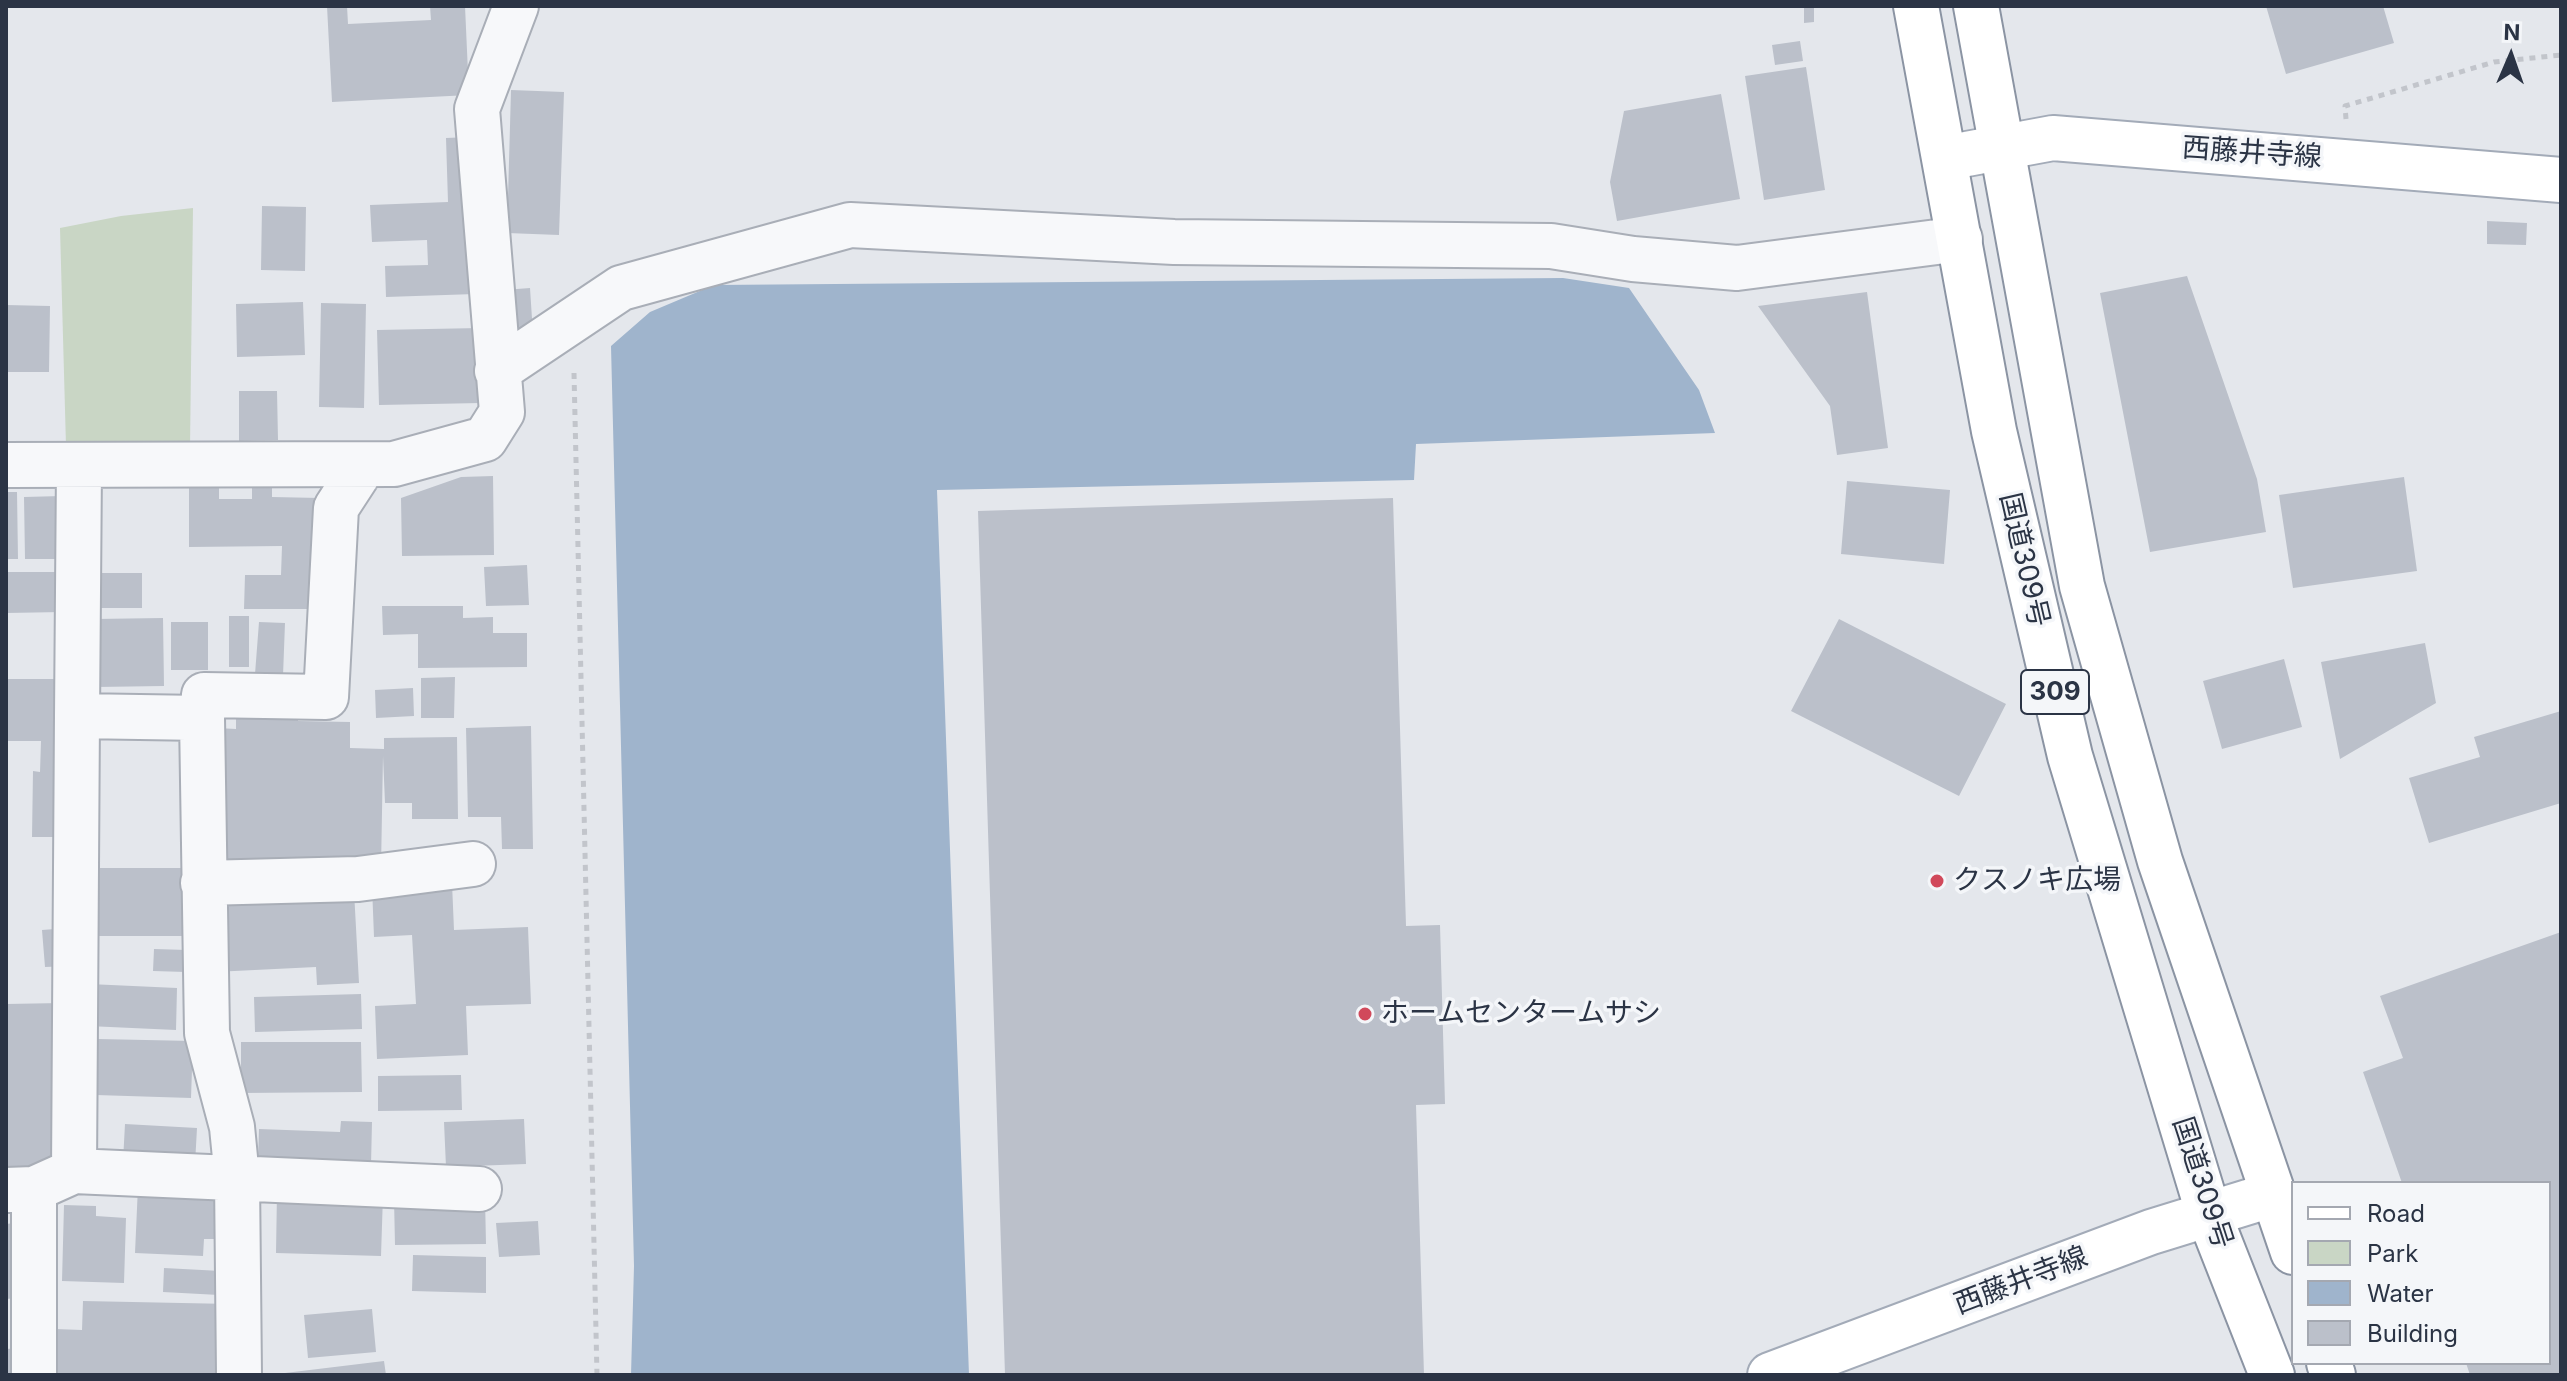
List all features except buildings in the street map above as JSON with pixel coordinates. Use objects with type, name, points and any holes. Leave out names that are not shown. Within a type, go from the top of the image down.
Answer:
[{"type":"main road","name":"国道309号","points":[[1916,6],[1994,431],[2070,756],[2209,1215],[2272,1375]]},
{"type":"main road","name":"国道309号","points":[[1976,6],[2082,586],[2160,861],[2291,1246]]},
{"type":"main road","name":"西藤井寺線","points":[[1945,158],[2053,138],[2561,180]]},
{"type":"main road","name":"西藤井寺線","points":[[1770,1375],[2151,1232],[2274,1194]]},
{"type":"street","points":[[6,465],[394,464],[485,439],[502,412],[477,109],[516,6]]},
{"type":"street","points":[[497,371],[621,288],[850,225],[1174,242],[1551,246],[1633,259],[1737,268],[1960,239]]},
{"type":"street","points":[[239,1375],[237,1178],[232,1127],[207,1033],[203,883],[204,695],[326,697],[336,508],[364,465]]},
{"type":"street","points":[[74,1171],[79,466]]},
{"type":"street","points":[[77,716],[202,718]]},
{"type":"street","points":[[203,883],[358,879],[473,864]]},
{"type":"street","points":[[34,1375],[20,1190],[74,1171],[479,1189]]},
{"type":"path","points":[[2346,123],[2345,106],[2494,62],[2561,55]]},
{"type":"path","points":[[573,320],[597,1375]]},
{"type":"green space","points":[[193,208],[190,448],[66,446],[60,228],[121,216]]},
{"type":"water","points":[[1563,278],[1629,288],[1699,390],[1715,433],[1416,444],[1414,480],[937,490],[969,1375],[631,1375],[634,1266],[611,346],[650,312],[714,285]]},
{"type":"place","name":"クスノキ広場","points":[[1937,881]]},
{"type":"place","name":"ホームセンタームサシ","points":[[1365,1014]]}]
